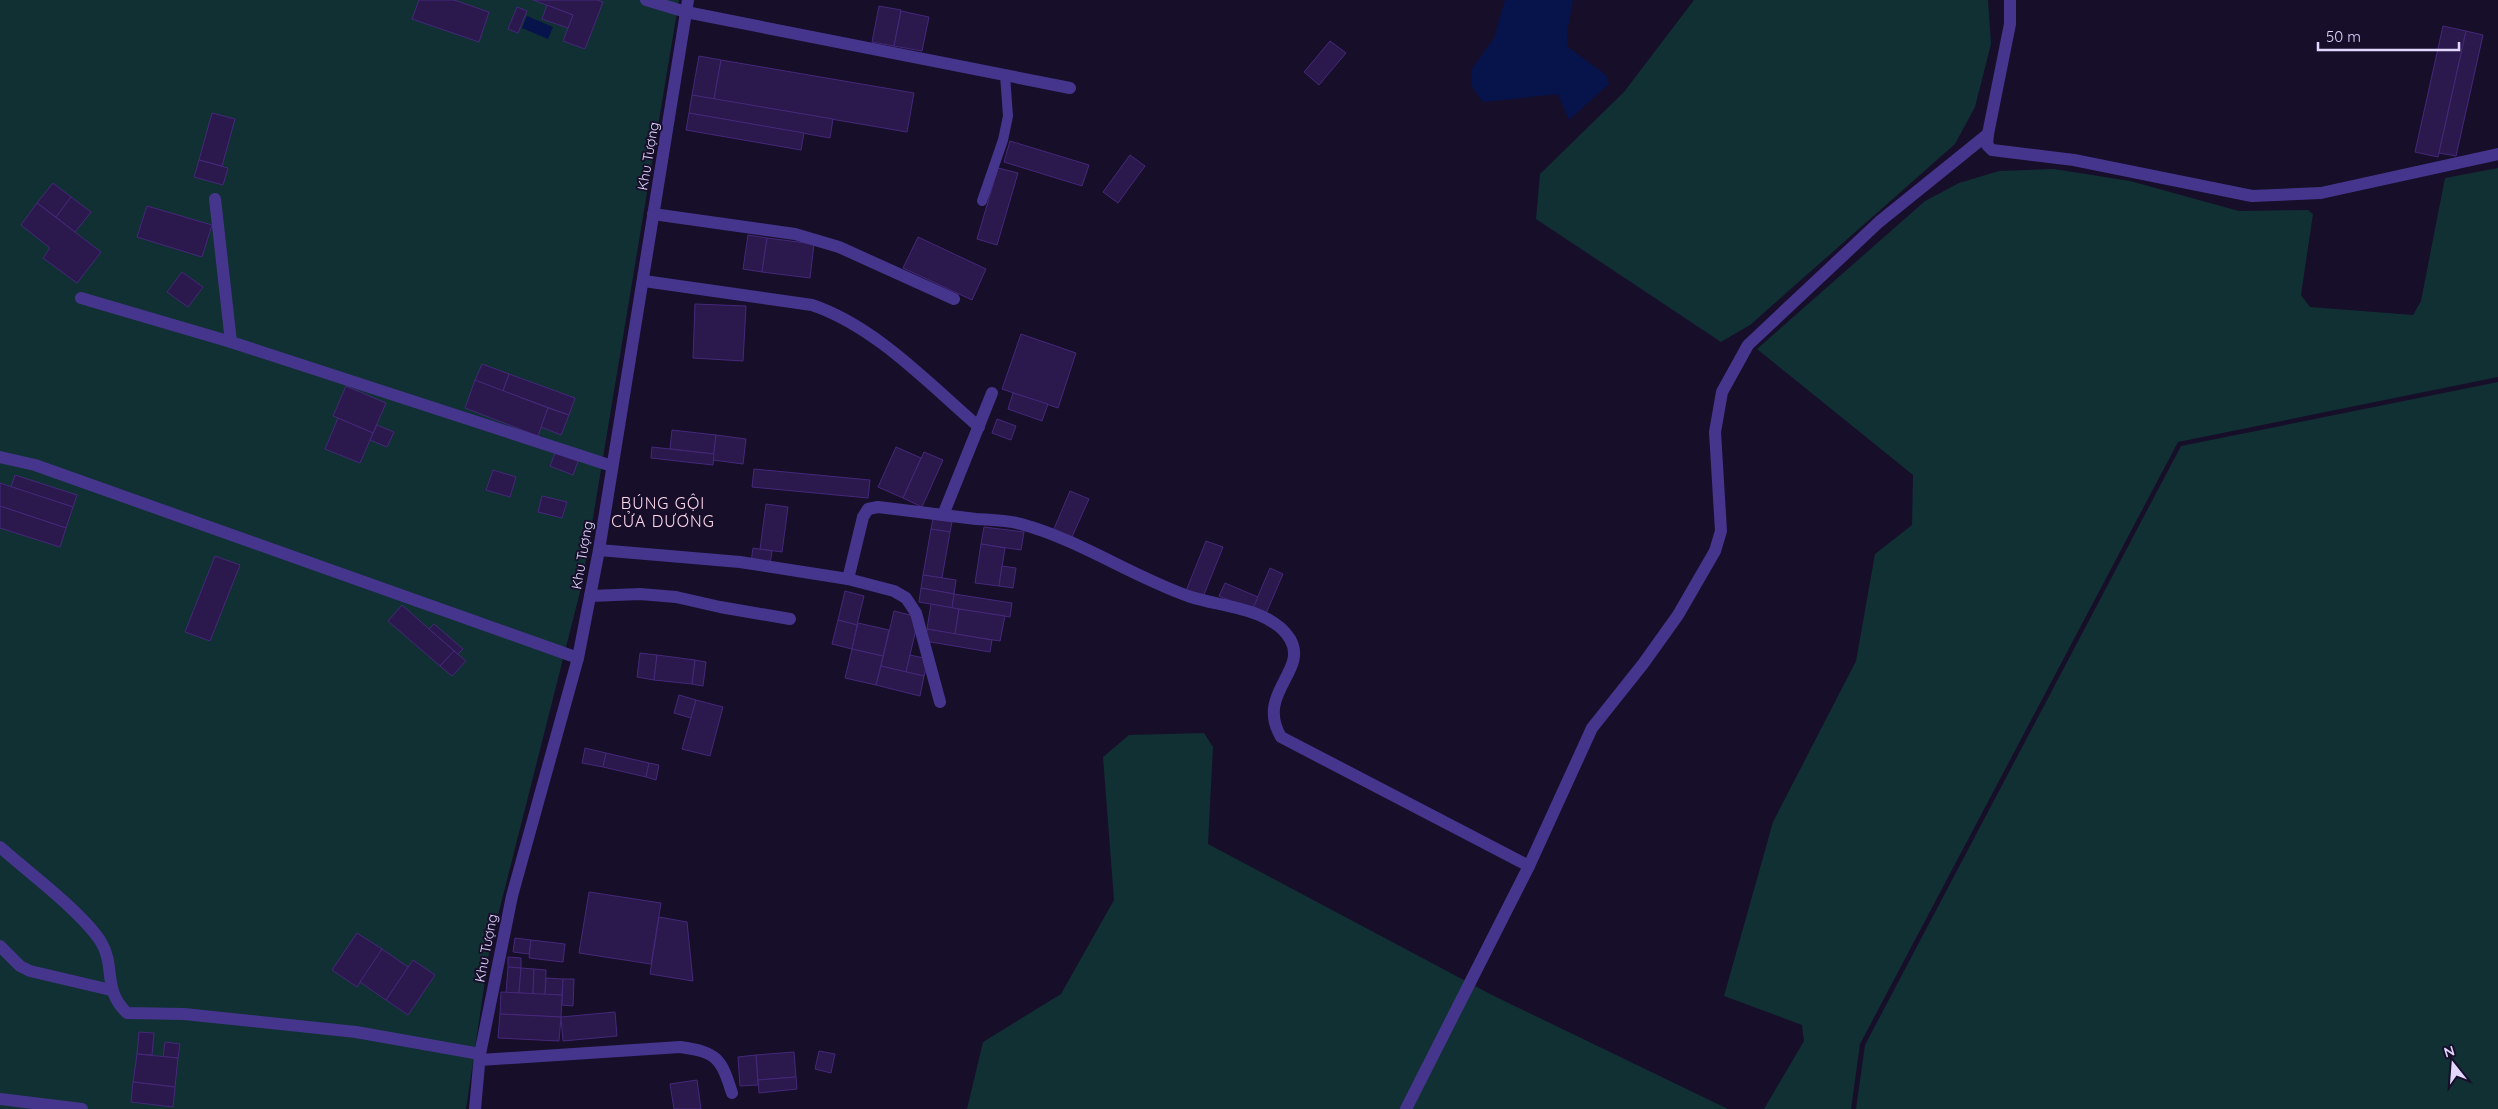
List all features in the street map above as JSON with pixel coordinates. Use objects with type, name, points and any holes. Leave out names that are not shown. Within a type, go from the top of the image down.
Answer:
[{"type":"street","points":[[646,0],[687,6],[1070,88]]},
{"type":"street","points":[[2010,0],[2010,24],[1988,134],[1987,145],[1992,150],[2074,160],[2252,196],[2321,193],[2498,154]]},
{"type":"street","name":"Khu Tượng","points":[[475,1109],[480,1056],[512,896],[578,658],[599,550],[687,6]]},
{"type":"street","points":[[1406,1109],[1529,866],[1592,728],[1643,664],[1678,615],[1715,551],[1721,531],[1715,432],[1722,392],[1738,361],[1748,345],[1879,222],[1988,134]]},
{"type":"street","points":[[215,199],[231,342]]},
{"type":"street","points":[[653,214],[804,237],[840,247],[954,299]]},
{"type":"street","points":[[644,281],[812,305],[834,312],[857,326],[904,362],[979,427]]},
{"type":"street","points":[[81,298],[231,342],[612,466]]},
{"type":"street","points":[[943,515],[992,393]]},
{"type":"street","points":[[0,457],[35,465],[578,658]]},
{"type":"street","points":[[848,579],[862,517],[868,509],[878,507],[1020,524],[1054,536],[1191,596],[1230,606],[1272,622],[1285,632],[1291,640],[1295,657],[1273,708],[1276,728],[1281,737],[1290,744],[1529,866]]},
{"type":"street","points":[[599,550],[740,562],[848,579],[894,591],[906,598],[916,613],[940,702]]},
{"type":"street","points":[[590,596],[640,594],[676,597],[790,619]]},
{"type":"street","points":[[0,847],[71,910],[96,935],[107,958],[111,990],[117,1004],[127,1013],[184,1014],[356,1032],[480,1056],[680,1048],[702,1050],[713,1055],[724,1067],[732,1093]]},
{"type":"street","points":[[0,946],[20,966],[30,971],[111,990]]},
{"type":"street","points":[[0,1099],[82,1109]]},
{"type":"lane","points":[[982,201],[1003,140],[1008,116],[1005,75]]},
{"type":"green space","points":[[0,0],[679,0],[582,584],[490,947],[466,1109],[0,1109]]},
{"type":"green space","points":[[1694,0],[1988,0],[1991,44],[1975,107],[1955,144],[1750,325],[1721,342],[1536,219],[1540,174],[1624,92]]},
{"type":"green space","points":[[2498,168],[2498,377],[2178,442],[1860,1044],[1851,1109],[1764,1109],[1804,1041],[1802,1025],[1724,996],[1773,822],[1856,661],[1875,554],[1912,525],[1913,475],[1757,349],[1925,201],[1959,183],[1999,171],[2054,169],[2130,181],[2239,211],[2308,210],[2313,214],[2301,295],[2310,307],[2413,315],[2421,301],[2445,178]]},
{"type":"green space","points":[[2498,382],[2498,1109],[1856,1109],[1865,1045],[2181,446]]},
{"type":"green space","points":[[1204,733],[1213,747],[1208,844],[1492,995],[1728,1109],[967,1109],[983,1042],[1061,994],[1114,900],[1103,757],[1129,735]]},
{"type":"shaded area","points":[[1505,0],[1573,0],[1567,32],[1568,47],[1606,75],[1609,84],[1569,120],[1558,94],[1483,102],[1471,85],[1472,69],[1494,38]]},
{"type":"shaded area","points":[[527,16],[553,27],[548,39],[522,28]]},
{"type":"building","points":[[419,0],[454,0],[489,12],[479,42],[412,19]]},
{"type":"building","points":[[533,0],[597,0],[603,2],[585,49],[563,41],[573,15]]},
{"type":"building","points":[[547,5],[573,15],[568,28],[542,19]]},
{"type":"building","points":[[879,6],[901,10],[894,46],[872,42]]},
{"type":"building","points":[[517,7],[527,11],[518,33],[508,29]]},
{"type":"building","points":[[901,11],[929,17],[922,51],[894,46]]},
{"type":"building","points":[[2443,26],[2466,31],[2438,157],[2415,152]]},
{"type":"building","points":[[2466,31],[2483,35],[2456,156],[2439,153]]},
{"type":"building","points":[[1330,41],[1346,53],[1319,85],[1304,72]]},
{"type":"building","points":[[699,56],[721,60],[714,99],[692,95]]},
{"type":"building","points":[[721,60],[914,93],[907,132],[714,99]]},
{"type":"building","points":[[692,95],[833,119],[830,138],[689,113]]},
{"type":"building","points":[[212,113],[235,119],[222,166],[199,160]]},
{"type":"building","points":[[689,113],[804,133],[801,150],[686,130]]},
{"type":"building","points":[[1010,141],[1089,165],[1082,186],[1004,162]]},
{"type":"building","points":[[1130,155],[1145,166],[1118,203],[1103,192]]},
{"type":"building","points":[[199,160],[228,168],[223,185],[194,177]]},
{"type":"building","points":[[998,168],[1018,173],[997,245],[977,239]]},
{"type":"building","points":[[53,183],[71,197],[56,217],[37,203]]},
{"type":"building","points":[[71,197],[91,212],[75,232],[56,217]]},
{"type":"building","points":[[37,203],[101,252],[77,283],[43,258],[50,248],[21,225]]},
{"type":"building","points":[[147,206],[212,225],[202,257],[137,237]]},
{"type":"building","points":[[748,235],[767,238],[762,272],[743,269]]},
{"type":"building","points":[[918,237],[986,269],[972,300],[903,268]]},
{"type":"building","points":[[767,238],[814,244],[810,278],[762,272]]},
{"type":"building","points":[[182,272],[203,287],[188,307],[167,292]]},
{"type":"building","points":[[695,304],[746,306],[743,361],[693,358]]},
{"type":"building","points":[[1021,334],[1076,353],[1058,408],[1002,389]]},
{"type":"building","points":[[482,364],[509,374],[503,391],[475,380]]},
{"type":"building","points":[[509,374],[575,398],[569,415],[503,391]]},
{"type":"building","points":[[475,380],[548,408],[538,436],[465,408]]},
{"type":"building","points":[[346,386],[386,403],[373,433],[333,416]]},
{"type":"building","points":[[1013,393],[1048,404],[1042,421],[1008,409]]},
{"type":"building","points":[[548,408],[569,415],[561,435],[541,427]]},
{"type":"building","points":[[338,418],[373,433],[360,463],[325,449]]},
{"type":"building","points":[[997,419],[1016,426],[1011,440],[992,433]]},
{"type":"building","points":[[377,425],[394,432],[387,447],[370,440]]},
{"type":"building","points":[[672,430],[716,435],[714,454],[670,449]]},
{"type":"building","points":[[716,435],[746,439],[743,464],[713,460]]},
{"type":"building","points":[[652,447],[714,454],[713,465],[651,458]]},
{"type":"building","points":[[896,447],[921,458],[903,498],[878,487]]},
{"type":"building","points":[[924,452],[943,460],[922,507],[903,498]]},
{"type":"building","points":[[555,453],[578,461],[573,475],[550,466]]},
{"type":"building","points":[[754,469],[870,480],[868,498],[752,487]]},
{"type":"building","points":[[493,470],[516,477],[510,497],[486,490]]},
{"type":"building","points":[[15,475],[77,495],[73,507],[11,487]]},
{"type":"building","points":[[0,483],[73,507],[66,528],[0,506]]},
{"type":"building","points":[[1070,491],[1089,499],[1071,539],[1053,531]]},
{"type":"building","points":[[542,496],[567,502],[562,518],[538,512]]},
{"type":"building","points":[[766,504],[788,507],[782,552],[760,549]]},
{"type":"building","points":[[0,506],[66,528],[60,547],[0,528]]},
{"type":"building","points":[[933,519],[952,522],[950,532],[931,529]]},
{"type":"building","points":[[984,527],[1024,532],[1021,550],[981,544]]},
{"type":"building","points":[[931,529],[950,532],[942,578],[923,575]]},
{"type":"building","points":[[1206,541],[1223,547],[1203,597],[1186,591]]},
{"type":"building","points":[[981,544],[1005,548],[999,586],[975,583]]},
{"type":"building","points":[[753,548],[772,551],[770,564],[751,562]]},
{"type":"building","points":[[215,556],[240,565],[210,641],[185,632]]},
{"type":"building","points":[[1002,566],[1016,568],[1013,588],[999,586]]},
{"type":"building","points":[[1270,568],[1283,574],[1265,616],[1252,610]]},
{"type":"building","points":[[923,575],[956,580],[954,594],[921,588]]},
{"type":"building","points":[[1225,583],[1258,597],[1252,610],[1219,596]]},
{"type":"building","points":[[921,588],[954,594],[952,608],[919,602]]},
{"type":"building","points":[[845,591],[864,596],[857,625],[838,620]]},
{"type":"building","points":[[954,594],[1012,603],[1010,617],[952,608]]},
{"type":"building","points":[[931,604],[959,609],[955,634],[927,629]]},
{"type":"building","points":[[402,605],[454,651],[440,666],[388,621]]},
{"type":"building","points":[[959,609],[1005,616],[1000,641],[955,634]]},
{"type":"building","points":[[894,611],[914,616],[917,625],[906,672],[881,666]]},
{"type":"building","points":[[838,620],[857,625],[852,649],[832,644]]},
{"type":"building","points":[[858,623],[889,630],[883,656],[852,649]]},
{"type":"building","points":[[434,624],[463,649],[458,654],[429,629]]},
{"type":"building","points":[[927,629],[992,640],[990,652],[925,641]]},
{"type":"building","points":[[852,649],[883,656],[876,685],[845,678]]},
{"type":"building","points":[[454,651],[466,661],[452,676],[440,666]]},
{"type":"building","points":[[640,653],[657,655],[654,680],[637,677]]},
{"type":"building","points":[[657,655],[695,660],[692,684],[654,680]]},
{"type":"building","points":[[910,655],[928,659],[924,676],[906,672]]},
{"type":"building","points":[[695,660],[706,662],[703,686],[692,684]]},
{"type":"building","points":[[881,666],[924,676],[920,696],[876,685]]},
{"type":"building","points":[[679,695],[696,700],[691,718],[674,713]]},
{"type":"building","points":[[696,700],[723,707],[710,756],[682,749]]},
{"type":"building","points":[[585,748],[606,753],[603,767],[582,763]]},
{"type":"building","points":[[606,753],[649,763],[646,777],[603,767]]},
{"type":"building","points":[[649,763],[659,765],[656,780],[646,777]]},
{"type":"building","points":[[589,892],[661,903],[651,964],[579,953]]},
{"type":"building","points":[[659,917],[687,922],[693,981],[650,974]]},
{"type":"building","points":[[357,933],[382,949],[357,987],[332,970]]},
{"type":"building","points":[[515,938],[531,940],[529,954],[513,952]]},
{"type":"building","points":[[531,940],[565,944],[563,962],[529,958]]},
{"type":"building","points":[[382,949],[408,967],[386,1000],[360,982]]},
{"type":"building","points":[[508,957],[521,958],[521,968],[508,967]]},
{"type":"building","points":[[413,960],[435,975],[408,1015],[386,1000]]},
{"type":"building","points":[[508,967],[521,968],[519,993],[506,993]]},
{"type":"building","points":[[521,968],[534,969],[533,994],[519,993]]},
{"type":"building","points":[[534,969],[546,970],[545,995],[533,994]]},
{"type":"building","points":[[546,978],[563,979],[562,995],[545,995]]},
{"type":"building","points":[[563,979],[574,979],[573,1006],[562,1005]]},
{"type":"building","points":[[501,992],[562,995],[561,1017],[500,1014]]},
{"type":"building","points":[[615,1012],[617,1036],[563,1041],[561,1017]]},
{"type":"building","points":[[500,1014],[561,1017],[559,1041],[498,1038]]},
{"type":"building","points":[[139,1032],[154,1033],[152,1055],[137,1054]]},
{"type":"building","points":[[165,1042],[180,1044],[178,1058],[163,1057]]},
{"type":"building","points":[[819,1051],[835,1054],[831,1073],[815,1069]]},
{"type":"building","points":[[794,1052],[796,1077],[758,1080],[756,1055]]},
{"type":"building","points":[[137,1054],[178,1058],[175,1087],[133,1082]]},
{"type":"building","points":[[756,1055],[758,1085],[740,1086],[738,1057]]},
{"type":"building","points":[[796,1077],[797,1089],[759,1093],[758,1080]]},
{"type":"building","points":[[697,1080],[701,1109],[674,1109],[670,1084]]},
{"type":"building","points":[[133,1082],[175,1087],[173,1107],[131,1102]]},
{"type":"district","name":"BÚNG GỘI CỬA DƯƠNG","points":[[663,512]]}]
